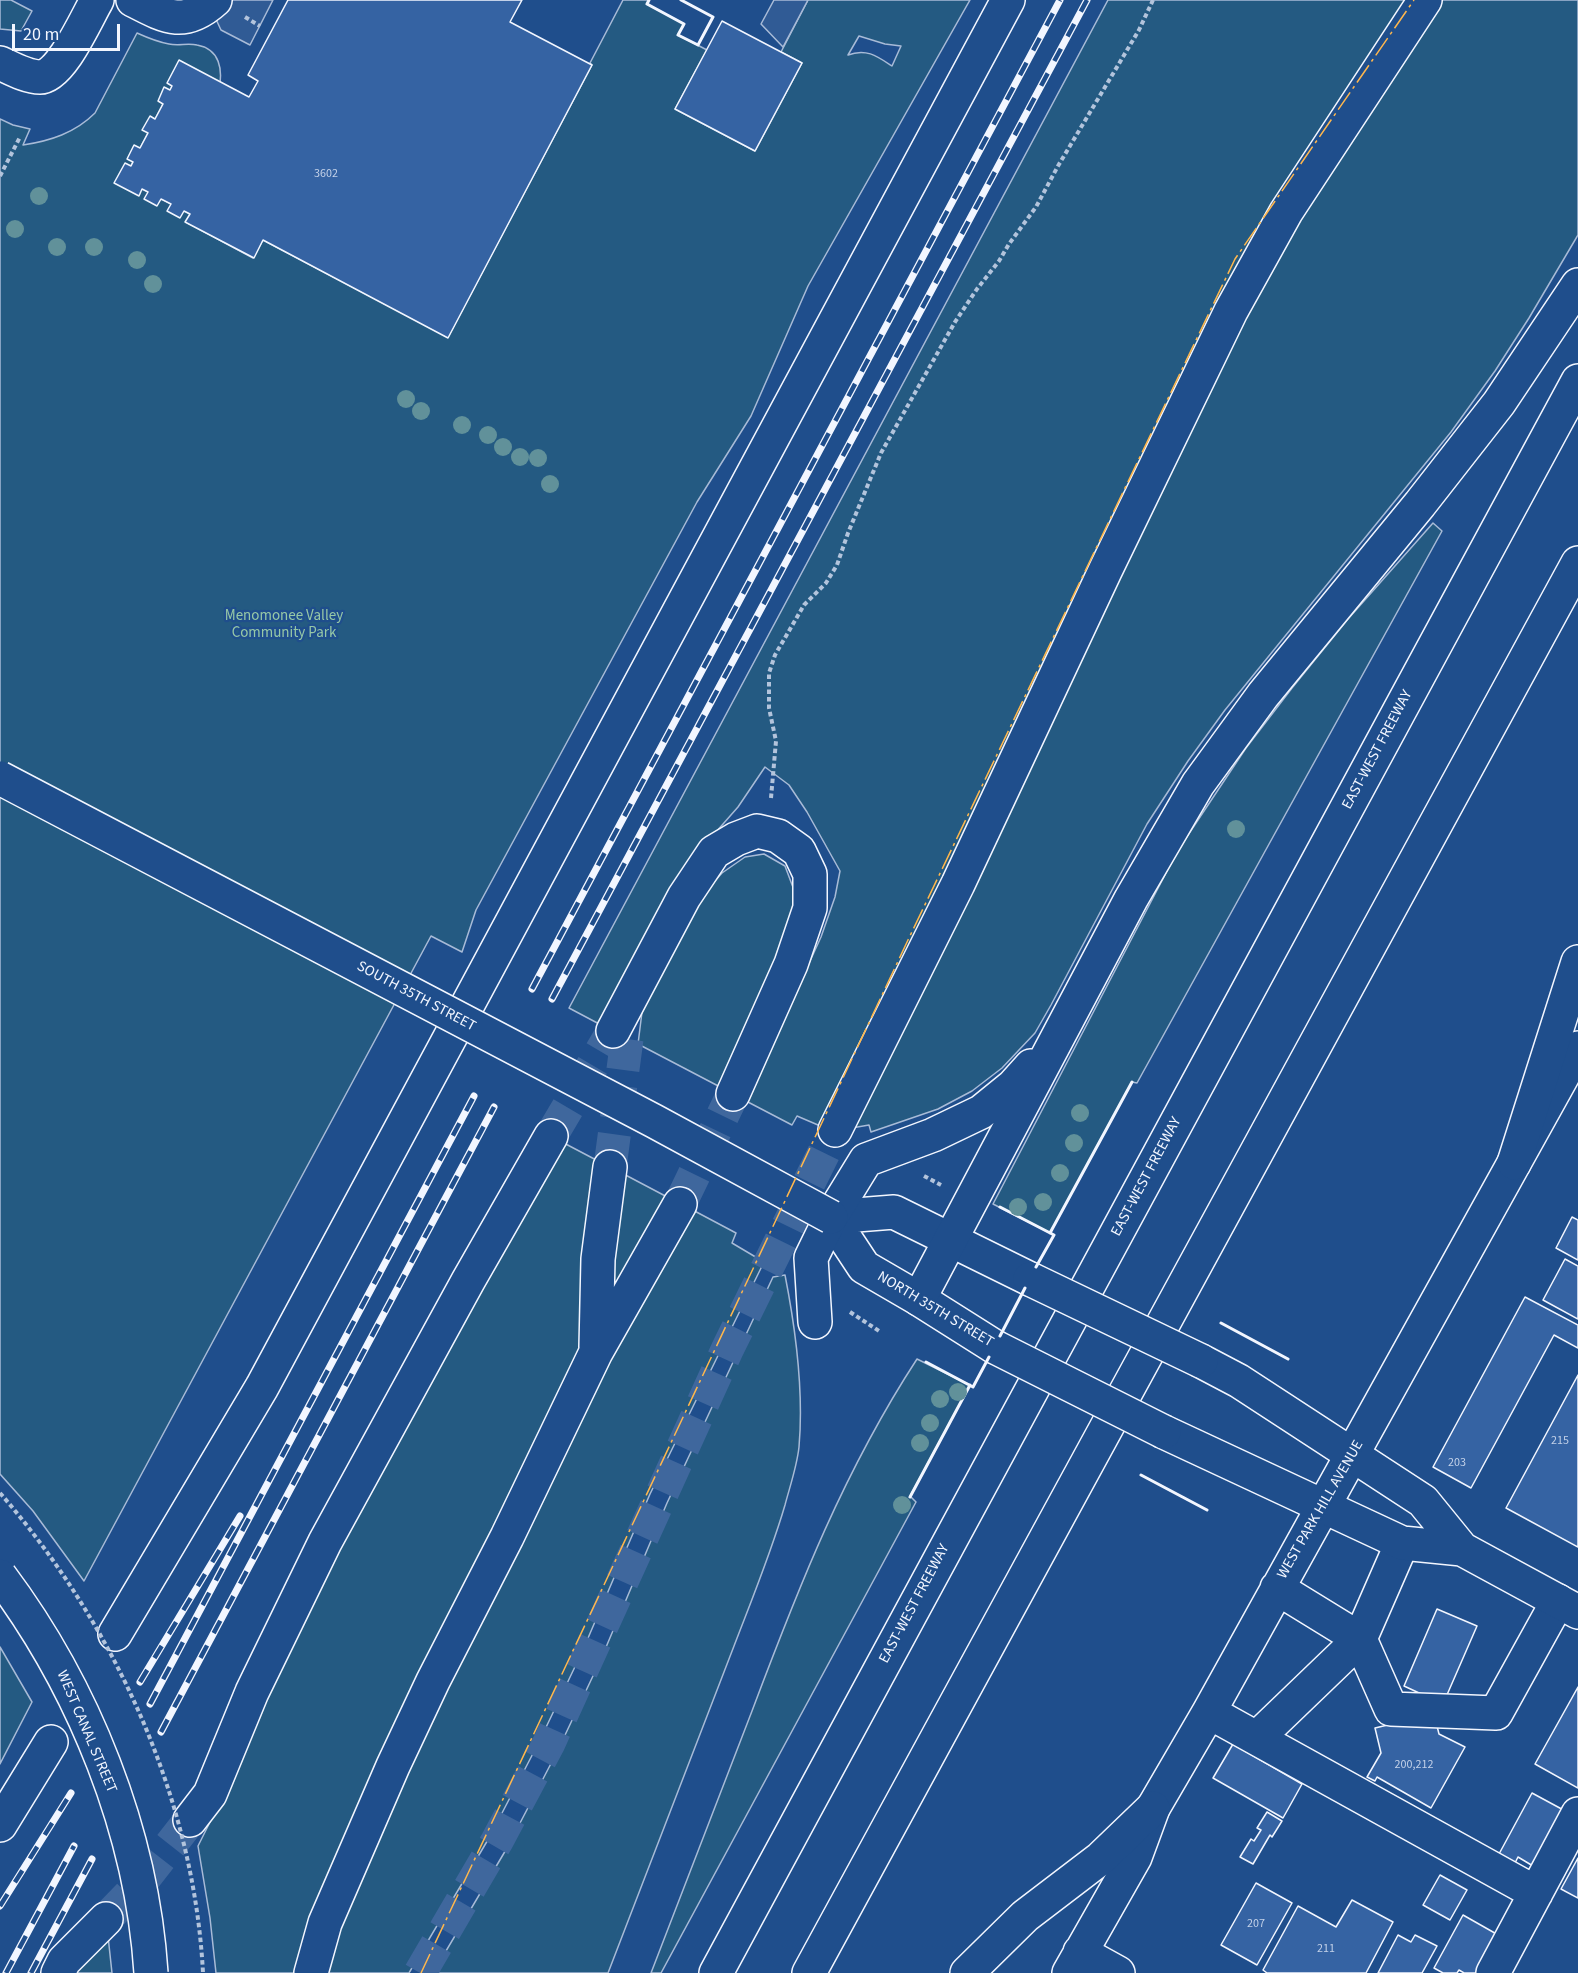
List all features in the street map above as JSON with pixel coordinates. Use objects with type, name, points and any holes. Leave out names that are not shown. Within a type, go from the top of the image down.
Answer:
[{"type":"main road","points":[[0,63],[28,75],[40,77],[50,74],[64,56],[97,0]]},
{"type":"main road","points":[[133,0],[164,16],[175,18],[188,17],[203,10],[215,0]]},
{"type":"main road","points":[[115,1634],[262,1387],[1008,0]]},
{"type":"main road","points":[[835,1130],[958,884],[1105,571],[1231,311],[1286,212],[1425,0]]},
{"type":"main road","points":[[919,1299],[1131,899],[1198,783],[1263,695],[1420,504],[1498,403],[1578,285]]},
{"type":"main road","name":"EAST-WEST FREEWAY","points":[[716,1973],[1578,381]]},
{"type":"main road","points":[[809,1973],[1578,563]]},
{"type":"main road","name":"SOUTH 35TH STREET","points":[[0,778],[831,1217]]},
{"type":"main road","points":[[620,1035],[629,1003],[684,897],[714,852],[736,839],[757,831],[778,836],[799,851],[810,874],[810,908],[791,964],[733,1094]]},
{"type":"main road","points":[[1514,1163],[1578,962]]},
{"type":"main road","points":[[815,1322],[811,1258],[831,1217],[866,1160],[915,1157],[981,1112],[1013,1086],[1058,1035]]},
{"type":"main road","name":"WEST PARK HILL AVENUE","points":[[1074,1963],[1135,1857],[1154,1808],[1578,1048]]},
{"type":"main road","points":[[190,1820],[210,1794],[252,1692],[325,1542],[468,1281],[551,1136]]},
{"type":"main road","points":[[596,1352],[598,1259],[610,1167]]},
{"type":"main road","points":[[311,1973],[326,1923],[393,1766],[433,1681],[549,1452],[596,1352],[680,1204]]},
{"type":"main road","name":"NORTH 35TH STREET","points":[[1462,1549],[1402,1543],[1164,1432],[995,1347],[864,1267],[831,1217],[894,1212],[1201,1361],[1239,1382],[1423,1502],[1462,1549],[1568,1607]]},
{"type":"main road","points":[[1257,1738],[1360,1639],[1402,1543]]},
{"type":"main road","name":"WEST CANAL STREET","points":[[0,1576],[41,1635],[82,1716],[102,1763],[119,1809],[133,1858],[149,1943],[151,1973]]},
{"type":"main road","points":[[1277,1588],[1360,1639],[1391,1709],[1496,1713],[1568,1607]]},
{"type":"main road","points":[[1209,1712],[1536,1893]]},
{"type":"main road","points":[[0,1825],[51,1742]]},
{"type":"main road","points":[[967,1973],[1025,1916],[1101,1858],[1154,1808]]},
{"type":"main road","points":[[1493,1973],[1578,1814]]},
{"type":"main road","points":[[58,1973],[64,1961],[106,1919]]},
{"type":"main road","points":[[1074,1963],[1118,1973]]},
{"type":"path","points":[[768,833],[776,741],[770,708],[769,673],[775,655],[804,605],[825,583],[837,565],[881,453],[956,322],[1036,207],[1139,30],[1153,0]]},
{"type":"path","points":[[0,176],[20,136]]},
{"type":"path","points":[[915,1157],[943,1185]]},
{"type":"path","points":[[847,1310],[879,1331]]},
{"type":"path","points":[[0,1493],[30,1528],[74,1591],[97,1628],[135,1702],[175,1812],[188,1861],[203,1973]]},
{"type":"green space","points":[[0,0],[11,0],[32,11],[21,31],[0,29]]},
{"type":"green space","name":"Menomonee Valley Community Park","points":[[623,0],[649,0],[647,4],[684,24],[678,35],[707,50],[675,109],[755,151],[802,63],[781,52],[808,0],[970,0],[808,286],[751,416],[697,502],[476,910],[462,952],[431,936],[84,1581],[33,1511],[0,1474],[0,119],[30,129],[23,145],[52,138],[79,126],[95,113],[137,33],[165,43],[194,44],[205,47],[218,61],[219,89],[181,69],[124,179],[190,214],[186,222],[253,258],[263,240],[448,337],[592,65],[590,63]],"holes":[[[859,36],[901,46],[892,66],[866,53],[848,55]]]},
{"type":"green space","points":[[1108,0],[1409,0],[825,1128],[797,1116],[792,1125],[746,1101],[821,937],[835,897],[840,871],[789,785],[765,767],[738,807],[716,832],[603,1026],[569,1008]]},
{"type":"green space","points":[[1437,0],[1578,0],[1578,235],[1495,371],[1451,432],[1225,710],[1188,761],[1147,824],[1035,1033],[1002,1068],[972,1091],[938,1109],[871,1132],[869,1125],[846,1129],[1242,311]]},
{"type":"green space","points":[[1433,523],[1442,531],[1137,1083],[1132,1082],[1050,1233],[993,1204],[1178,850],[1246,748],[1292,688],[1348,619]]},
{"type":"green space","points":[[764,854],[785,866],[794,890],[793,926],[724,1089],[638,1044],[643,1004],[695,903],[722,873],[745,857]]},
{"type":"green space","points":[[560,1141],[600,1162],[588,1338],[298,1973],[216,1973],[198,1846],[333,1547]]},
{"type":"green space","points":[[616,1170],[671,1199],[613,1295]]},
{"type":"green space","points":[[687,1207],[736,1233],[732,1243],[764,1262],[650,1494],[582,1652],[489,1838],[409,1973],[322,1973],[384,1806]]},
{"type":"green space","points":[[785,1275],[793,1317],[800,1382],[799,1447],[795,1469],[780,1523],[761,1576],[608,1973],[433,1973],[507,1848],[557,1752],[601,1659],[667,1503],[773,1277]]},
{"type":"green space","points":[[917,1359],[970,1385],[910,1496],[916,1502],[661,1973],[651,1973],[770,1665],[825,1530],[867,1444]]},
{"type":"green space","points":[[0,1647],[32,1702],[0,1764]]},
{"type":"green space","points":[[108,1936],[112,1973],[68,1973]]},
{"type":"shaded area","points":[[207,0],[273,0],[250,45],[221,30]]},
{"type":"shaded area","points":[[774,0],[808,0],[783,47],[761,24]]},
{"type":"building","points":[[288,0],[522,0],[510,22],[592,65],[448,338],[263,240],[254,258],[185,222],[190,214],[184,211],[180,218],[167,211],[171,204],[161,199],[157,206],[144,199],[148,192],[142,189],[139,196],[114,183],[125,163],[131,166],[133,162],[127,159],[134,145],[140,148],[148,133],[142,130],[150,116],[155,119],[163,104],[158,101],[164,87],[170,90],[172,86],[167,83],[179,60],[249,97],[258,81],[248,75]]},
{"type":"building","points":[[722,21],[802,63],[755,151],[675,109]]},
{"type":"building","points":[[1572,1217],[1578,1220],[1578,1260],[1556,1248]]},
{"type":"building","points":[[1565,1259],[1578,1266],[1578,1319],[1543,1300]]},
{"type":"building","points":[[1525,1297],[1578,1325],[1578,1348],[1554,1335],[1471,1488],[1433,1467]]},
{"type":"building","points":[[1578,1375],[1578,1547],[1506,1508]]},
{"type":"building","points":[[1437,1609],[1477,1626],[1443,1704],[1404,1686]]},
{"type":"building","points":[[1578,1687],[1578,1788],[1535,1764]]},
{"type":"building","points":[[1434,1714],[1439,1734],[1465,1747],[1431,1808],[1377,1777],[1375,1781],[1367,1777],[1381,1753],[1375,1728]]},
{"type":"building","points":[[1233,1744],[1302,1784],[1283,1818],[1213,1778]]},
{"type":"building","points":[[1532,1793],[1569,1813],[1538,1869],[1518,1857],[1515,1863],[1499,1854]]},
{"type":"building","points":[[1267,1812],[1282,1821],[1272,1837],[1270,1835],[1253,1864],[1240,1857],[1251,1839],[1254,1841],[1261,1830],[1257,1828]]},
{"type":"building","points":[[1578,1858],[1578,1898],[1561,1889]]},
{"type":"building","points":[[1440,1875],[1467,1890],[1450,1920],[1423,1905]]},
{"type":"building","points":[[1256,1883],[1292,1903],[1257,1965],[1221,1945]]},
{"type":"building","points":[[1352,1900],[1393,1922],[1366,1973],[1267,1973],[1263,1970],[1298,1906],[1336,1927]]},
{"type":"building","points":[[1463,1915],[1500,1936],[1480,1973],[1464,1973],[1459,1970],[1457,1973],[1443,1973],[1434,1968]]},
{"type":"building","points":[[1398,1935],[1411,1942],[1415,1935],[1437,1946],[1422,1973],[1378,1973]]},
{"type":"tunnel","points":[[551,1136],[613,1031]]},
{"type":"tunnel","points":[[610,1167],[627,1039]]},
{"type":"tunnel","points":[[680,1204],[733,1094]]},
{"type":"tunnel","points":[[420,1973],[497,1841],[549,1743],[727,1350],[835,1130]]},
{"type":"tunnel","points":[[106,1919],[140,1884],[190,1820]]},
{"type":"railway","points":[[532,989],[1060,0]]},
{"type":"railway","points":[[552,999],[1087,0]]},
{"type":"railway","points":[[150,1704],[474,1096]]},
{"type":"railway","points":[[161,1732],[494,1107]]},
{"type":"railway","points":[[140,1682],[240,1516]]},
{"type":"railway","points":[[0,1906],[71,1793]]},
{"type":"railway","points":[[6,1973],[74,1846]]},
{"type":"railway","points":[[31,1973],[92,1859]]},
{"type":"wall","points":[[649,0],[647,4],[684,24],[678,35],[698,45],[713,17],[681,0]]},
{"type":"wall","points":[[1050,1233],[1132,1082]]},
{"type":"wall","points":[[1000,1207],[1054,1235],[1036,1267]]},
{"type":"wall","points":[[1000,1336],[1025,1288]]},
{"type":"wall","points":[[1221,1323],[1288,1359]]},
{"type":"wall","points":[[926,1362],[973,1387],[989,1357]]},
{"type":"wall","points":[[910,1497],[970,1385]]},
{"type":"wall","points":[[1141,1475],[1207,1510]]},
{"type":"power","points":[[421,1973],[908,940],[1235,259],[1414,0]]}]
